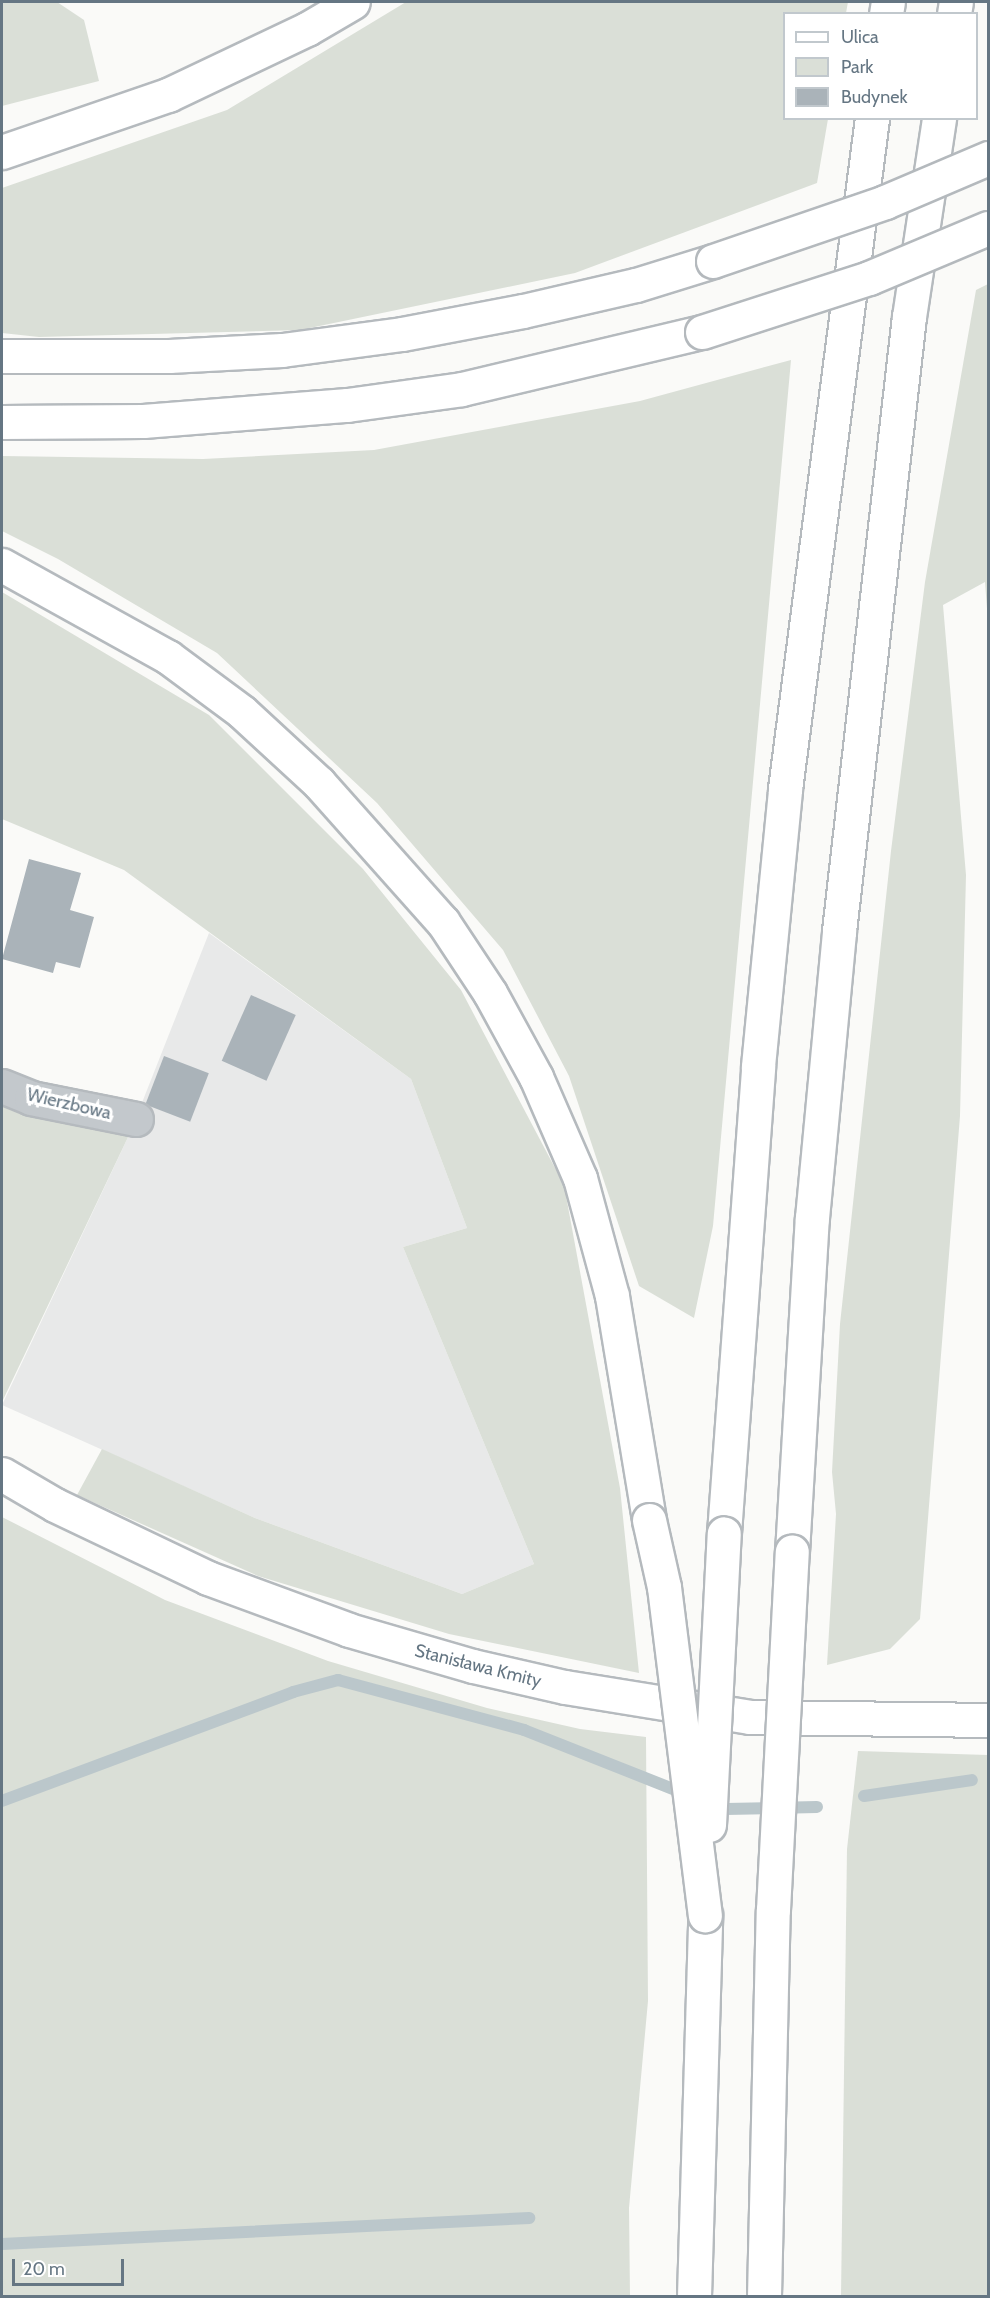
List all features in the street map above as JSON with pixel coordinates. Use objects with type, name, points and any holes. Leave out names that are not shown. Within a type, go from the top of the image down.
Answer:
[{"type":"main road","points":[[2,152],[168,95],[308,29],[353,2]]},
{"type":"main road","points":[[694,2296],[705,1915],[724,1533],[758,1066],[785,789],[872,120]]},
{"type":"main road","points":[[764,2296],[773,1910],[812,1218],[839,931],[909,317],[939,120]]},
{"type":"main road","points":[[2,356],[169,356],[315,346],[523,311],[636,285],[713,261],[885,202],[988,158]]},
{"type":"main road","points":[[2,422],[143,422],[347,405],[462,389],[702,332],[869,278],[988,228]]},
{"type":"main road","points":[[2,565],[168,657],[242,712],[319,783],[379,846],[449,931],[490,993],[536,1077],[580,1178],[612,1296],[649,1520],[664,1587],[705,1915]]},
{"type":"main road","name":"Stanisława Kmity","points":[[2,1474],[55,1505],[208,1578],[349,1630],[473,1666],[575,1689],[750,1717],[988,1720]]},
{"type":"street","name":"Wierzbowa","points":[[2,1086],[32,1098],[136,1119]]},
{"type":"shaded area","points":[[209,933],[411,1079],[467,1228],[403,1247],[534,1564],[462,1594],[255,1518],[2,1405],[130,1133]]},
{"type":"green space","points":[[2,2],[57,2],[84,20],[99,81],[2,106]]},
{"type":"green space","points":[[406,2],[848,2],[846,12],[783,12],[783,120],[828,120],[817,183],[575,273],[300,330],[39,337],[2,333],[2,188],[227,110]]},
{"type":"green space","points":[[988,284],[988,622],[985,582],[943,605],[966,875],[960,1116],[920,1619],[890,1649],[827,1665],[836,1514],[832,1472],[840,1324],[891,851],[925,582],[976,290]]},
{"type":"green space","points":[[791,360],[713,1226],[694,1318],[639,1286],[569,1076],[503,950],[377,803],[217,653],[58,559],[2,531],[2,456],[203,459],[374,450],[640,401]]},
{"type":"green space","points":[[2,592],[209,715],[363,869],[461,990],[564,1185],[620,1488],[639,1673],[449,1634],[258,1576],[77,1495],[102,1449],[255,1518],[462,1594],[534,1564],[403,1247],[467,1228],[411,1079],[124,870],[2,819]]},
{"type":"green space","points":[[2,1096],[130,1133],[2,1402]]},
{"type":"green space","points":[[2,1517],[165,1600],[328,1661],[487,1708],[580,1729],[646,1737],[648,2001],[629,2208],[630,2296],[2,2296]]},
{"type":"green space","points":[[858,1751],[988,1755],[988,2296],[841,2296],[847,1849]]},
{"type":"building","points":[[29,859],[81,873],[70,910],[94,917],[80,968],[56,962],[53,973],[2,959]]},
{"type":"building","points":[[251,995],[296,1015],[266,1081],[222,1061]]},
{"type":"building","points":[[164,1056],[209,1073],[190,1122],[145,1105]]},
{"type":"waterway","points":[[2,1801],[293,1692],[338,1680],[524,1730],[686,1794]]},
{"type":"waterway","points":[[864,1796],[972,1780]]},
{"type":"waterway","points":[[711,1803],[726,1809],[817,1807]]},
{"type":"waterway","points":[[2,2244],[529,2218]]}]
